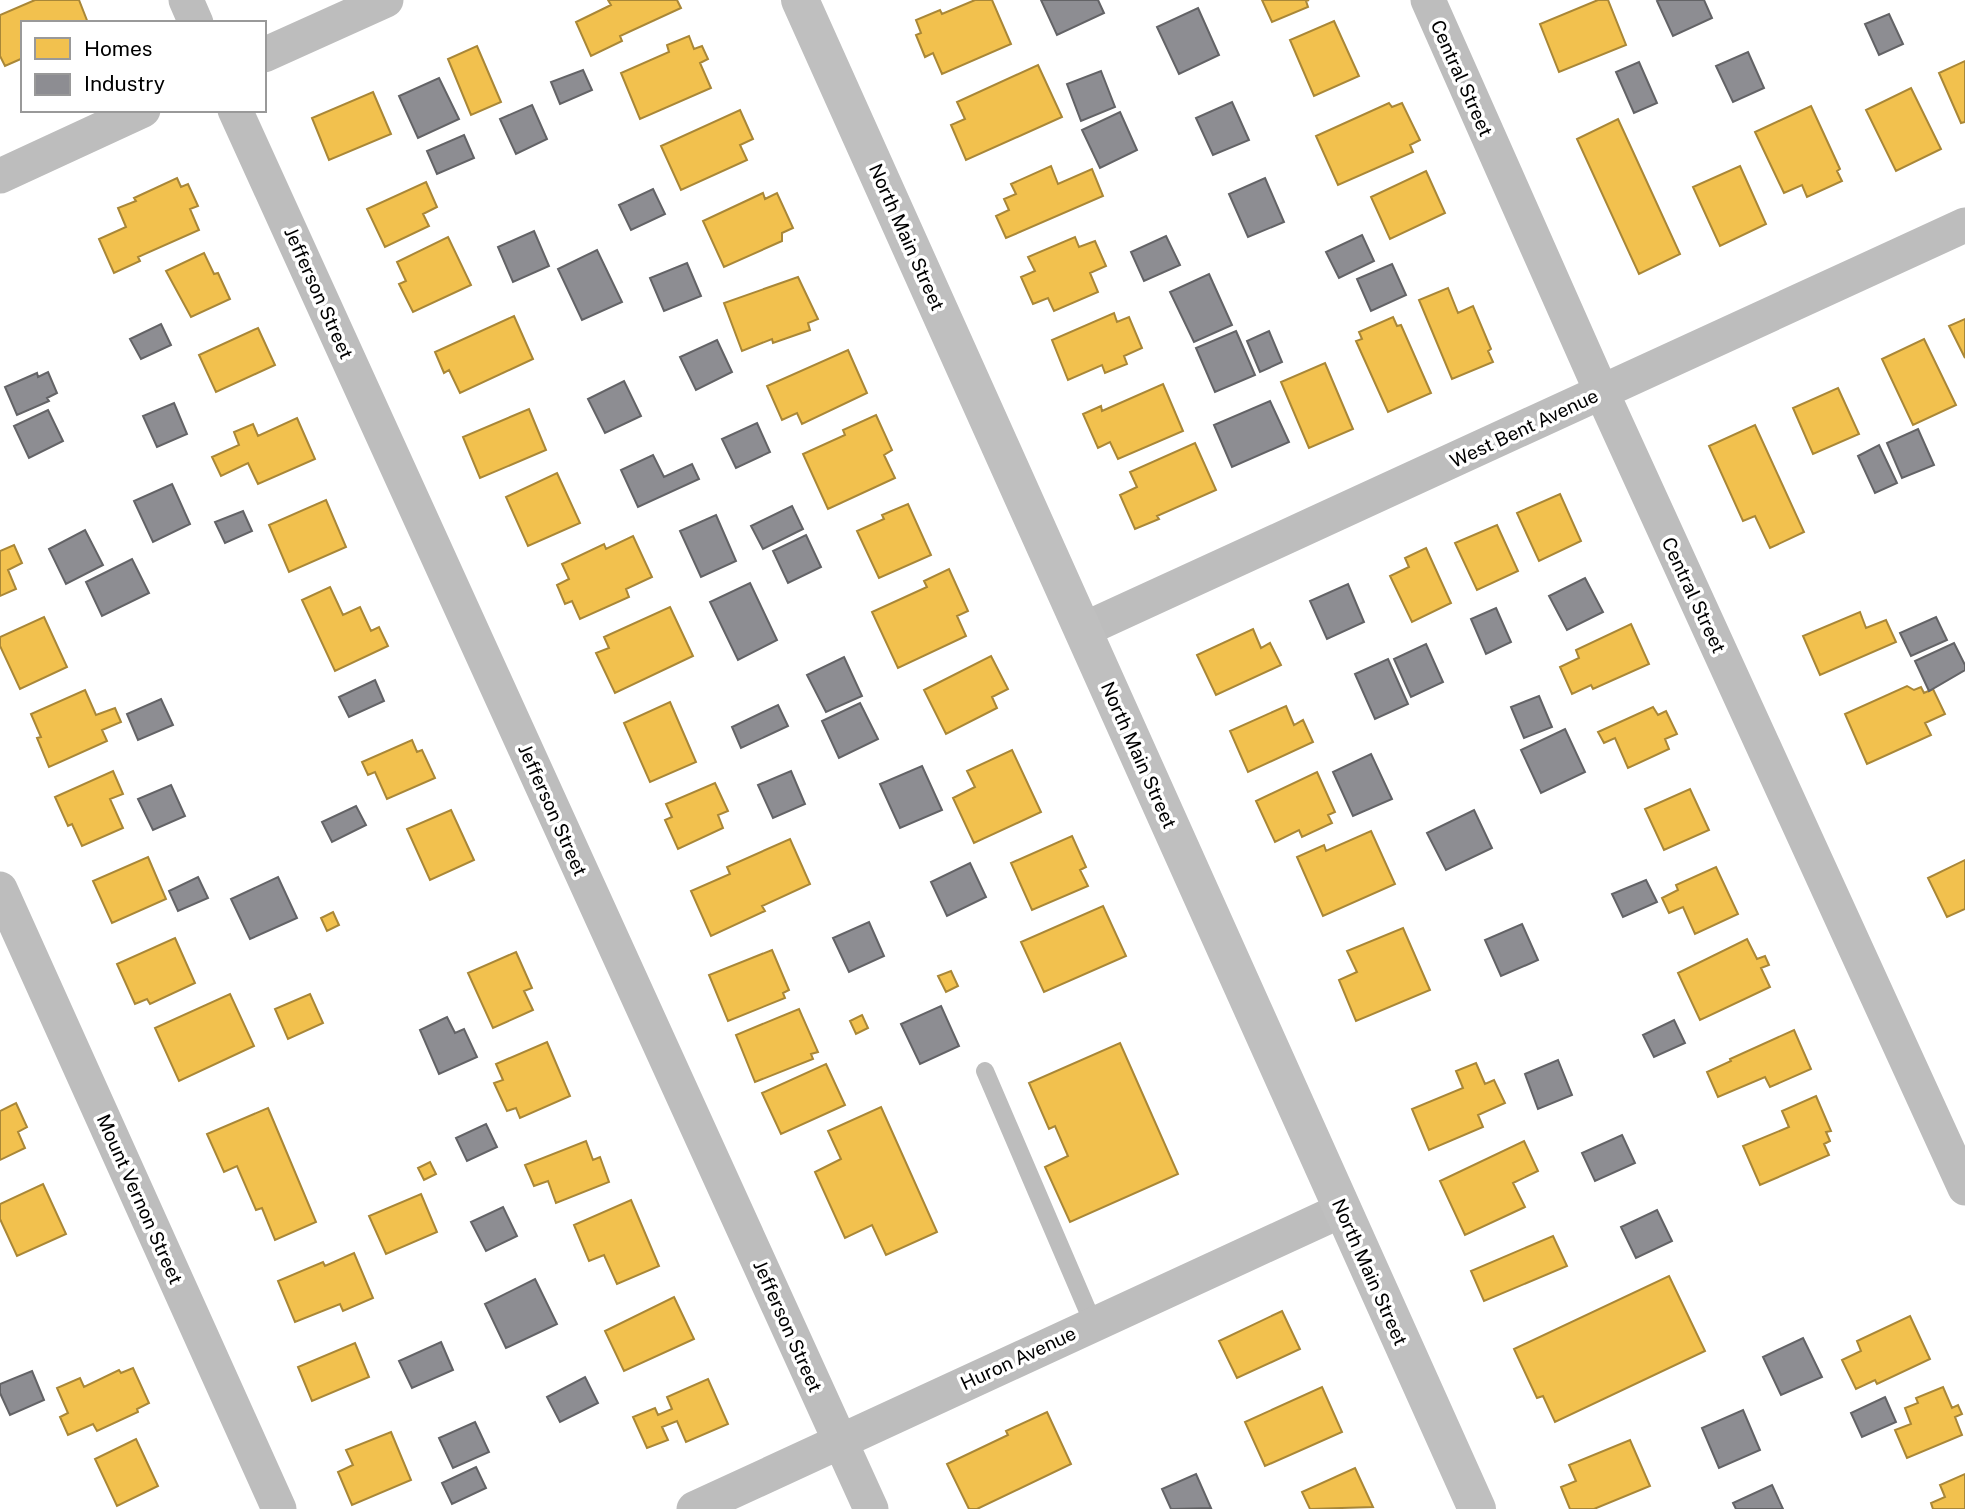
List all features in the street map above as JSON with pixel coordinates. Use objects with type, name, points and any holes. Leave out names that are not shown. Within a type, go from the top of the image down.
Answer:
[{"type":"main road","name":"North Main Street","points":[[800,0],[1477,1509]]},
{"type":"street","points":[[186,0],[195,21]]},
{"type":"street","points":[[266,54],[386,0]]},
{"type":"street","name":"Central Street","points":[[1428,0],[1602,393],[1965,1188]]},
{"type":"street","points":[[0,176],[139,112]]},
{"type":"street","name":"Jefferson Street","points":[[236,112],[871,1509]]},
{"type":"street","name":"West Bent Avenue","points":[[1083,630],[1965,225]]},
{"type":"street","name":"Mount Vernon Street","points":[[0,889],[279,1509]]},
{"type":"street","name":"Huron Avenue","points":[[694,1509],[1342,1210]]},
{"type":"lane","points":[[985,1071],[1093,1323]]},
{"type":"building: Homes","points":[[35,0],[79,0],[87,21],[21,21],[21,59],[5,66],[0,56],[0,15]]},
{"type":"building: Homes","points":[[608,0],[677,0],[681,8],[620,36],[622,41],[591,56],[576,22],[611,5]]},
{"type":"building: Homes","points":[[975,0],[992,0],[1011,44],[942,74],[933,53],[925,57],[916,35],[921,33],[916,20],[940,10],[942,14]]},
{"type":"building: Homes","points":[[1262,0],[1309,0],[1306,1],[1308,7],[1272,22]]},
{"type":"building: Homes","points":[[1598,0],[1608,0],[1626,45],[1559,72],[1540,24]]},
{"type":"building: Homes","points":[[1334,21],[1359,76],[1314,96],[1290,40]]},
{"type":"building: Homes","points":[[689,36],[694,49],[702,46],[708,59],[700,63],[711,88],[640,119],[621,73],[669,52],[667,45]]},
{"type":"building: Homes","points":[[477,46],[501,102],[471,115],[448,59]]},
{"type":"building: Homes","points":[[1965,61],[1965,122],[1961,123],[1939,73]]},
{"type":"building: Homes","points":[[1038,65],[1062,117],[966,160],[951,125],[965,119],[957,102]]},
{"type":"building: Homes","points":[[1911,88],[1941,149],[1896,171],[1866,110]]},
{"type":"building: Homes","points":[[373,92],[391,134],[329,160],[312,118]]},
{"type":"building: Homes","points":[[1389,103],[1392,107],[1402,103],[1420,140],[1410,145],[1413,152],[1338,185],[1316,136]]},
{"type":"building: Homes","points":[[1811,106],[1840,169],[1837,171],[1842,181],[1807,197],[1802,185],[1784,193],[1755,132]]},
{"type":"building: Homes","points":[[740,110],[753,139],[740,145],[747,160],[681,190],[661,146]]},
{"type":"building: Homes","points":[[1618,119],[1680,254],[1639,274],[1577,139]]},
{"type":"building: Homes","points":[[1051,166],[1058,184],[1092,169],[1103,196],[1006,238],[996,216],[1009,210],[1004,199],[1016,194],[1011,184]]},
{"type":"building: Homes","points":[[1740,166],[1766,224],[1720,246],[1693,187]]},
{"type":"building: Homes","points":[[1426,171],[1445,213],[1390,239],[1371,197]]},
{"type":"building: Homes","points":[[177,178],[181,187],[188,184],[198,206],[190,209],[199,230],[138,257],[140,261],[114,273],[99,239],[126,227],[118,208]]},
{"type":"building: Homes","points":[[426,182],[437,207],[423,214],[429,226],[385,247],[367,209]]},
{"type":"building: Homes","points":[[763,193],[765,199],[777,193],[793,228],[782,233],[782,241],[724,267],[703,221]]},
{"type":"building: Homes","points":[[448,237],[471,285],[413,312],[399,284],[406,281],[397,262]]},
{"type":"building: Homes","points":[[1075,237],[1079,247],[1095,241],[1106,266],[1090,273],[1098,292],[1054,311],[1048,298],[1033,304],[1021,277],[1035,271],[1028,257]]},
{"type":"building: Homes","points":[[204,253],[214,274],[218,273],[230,299],[191,317],[166,271]]},
{"type":"building: Homes","points":[[798,277],[818,319],[808,323],[810,330],[773,343],[772,339],[742,351],[724,303]]},
{"type":"building: Homes","points":[[1448,288],[1458,313],[1473,306],[1491,349],[1488,351],[1493,362],[1452,379],[1419,300]]},
{"type":"building: Homes","points":[[1114,313],[1117,322],[1129,317],[1142,348],[1124,356],[1127,364],[1105,373],[1102,365],[1068,380],[1052,340]]},
{"type":"building: Homes","points":[[514,316],[533,359],[460,393],[449,370],[444,373],[435,352]]},
{"type":"building: Homes","points":[[1393,317],[1397,326],[1401,325],[1431,393],[1388,412],[1356,341],[1362,339],[1359,332]]},
{"type":"building: Homes","points":[[1965,319],[1965,358],[1949,326]]},
{"type":"building: Homes","points":[[258,328],[275,365],[216,392],[199,355]]},
{"type":"building: Homes","points":[[1924,339],[1956,405],[1913,425],[1882,359]]},
{"type":"building: Homes","points":[[848,350],[867,393],[802,424],[797,413],[782,420],[767,386]]},
{"type":"building: Homes","points":[[1325,363],[1353,429],[1309,448],[1281,382]]},
{"type":"building: Homes","points":[[1163,384],[1183,431],[1118,459],[1110,442],[1098,448],[1083,414],[1101,406],[1102,411]]},
{"type":"building: Homes","points":[[1838,388],[1859,434],[1813,454],[1793,408]]},
{"type":"building: Homes","points":[[529,409],[546,450],[480,478],[463,437]]},
{"type":"building: Homes","points":[[876,415],[892,450],[884,455],[895,478],[828,509],[803,454],[845,435],[843,430]]},
{"type":"building: Homes","points":[[297,418],[315,459],[258,484],[248,463],[221,476],[212,457],[239,445],[234,432],[253,424],[258,436]]},
{"type":"building: Homes","points":[[1755,425],[1804,532],[1770,548],[1755,516],[1743,521],[1709,446]]},
{"type":"building: Homes","points":[[1195,443],[1216,490],[1157,516],[1159,519],[1135,529],[1120,495],[1137,487],[1130,472]]},
{"type":"building: Homes","points":[[557,473],[580,523],[528,546],[506,497]]},
{"type":"building: Homes","points":[[1560,494],[1581,541],[1539,561],[1517,513]]},
{"type":"building: Homes","points":[[326,500],[346,547],[289,572],[269,525]]},
{"type":"building: Homes","points":[[908,504],[931,555],[879,578],[857,531],[884,519],[882,515]]},
{"type":"building: Homes","points":[[1497,525],[1518,571],[1477,590],[1455,543]]},
{"type":"building: Homes","points":[[633,536],[652,577],[626,589],[629,597],[580,619],[572,601],[565,604],[557,585],[569,579],[562,564],[604,544],[606,549]]},
{"type":"building: Homes","points":[[14,545],[22,563],[8,570],[16,589],[0,596],[0,551]]},
{"type":"building: Homes","points":[[1426,548],[1451,603],[1412,622],[1390,576],[1409,567],[1405,558]]},
{"type":"building: Homes","points":[[949,569],[968,611],[957,616],[966,636],[898,668],[872,612],[927,587],[924,581]]},
{"type":"building: Homes","points":[[330,587],[343,615],[360,607],[371,631],[379,627],[388,646],[335,671],[302,600]]},
{"type":"building: Homes","points":[[670,607],[693,656],[615,693],[596,653],[609,648],[604,637]]},
{"type":"building: Homes","points":[[1860,612],[1866,628],[1886,620],[1896,642],[1820,675],[1803,636]]},
{"type":"building: Homes","points":[[44,617],[67,667],[20,689],[0,646],[0,637]]},
{"type":"building: Homes","points":[[1631,624],[1649,664],[1593,689],[1591,685],[1572,694],[1560,667],[1579,658],[1576,650]]},
{"type":"building: Homes","points":[[1253,629],[1261,648],[1270,643],[1281,665],[1216,695],[1197,655]]},
{"type":"building: Homes","points":[[991,656],[1008,689],[992,697],[997,708],[946,734],[924,690]]},
{"type":"building: Homes","points":[[1907,686],[1914,690],[1921,687],[1924,693],[1933,689],[1945,714],[1925,723],[1931,735],[1867,764],[1845,714]]},
{"type":"building: Homes","points":[[85,690],[96,715],[115,708],[121,722],[102,730],[107,741],[49,767],[31,714]]},
{"type":"building: Homes","points":[[670,702],[696,762],[650,782],[624,723]]},
{"type":"building: Homes","points":[[1286,706],[1294,725],[1303,720],[1313,742],[1248,772],[1230,731]]},
{"type":"building: Homes","points":[[1653,707],[1658,715],[1666,711],[1677,734],[1665,739],[1669,749],[1628,768],[1615,738],[1604,743],[1598,732]]},
{"type":"building: Homes","points":[[412,740],[417,752],[422,750],[435,778],[387,799],[375,772],[368,775],[362,762]]},
{"type":"building: Homes","points":[[1012,750],[1041,812],[974,843],[953,798],[975,787],[967,771]]},
{"type":"building: Homes","points":[[113,771],[123,794],[110,799],[123,828],[82,846],[72,824],[68,826],[55,797]]},
{"type":"building: Homes","points":[[1317,772],[1335,812],[1328,815],[1332,823],[1302,837],[1299,830],[1275,842],[1256,801]]},
{"type":"building: Homes","points":[[715,783],[728,811],[718,815],[723,828],[678,849],[665,820],[672,817],[666,804]]},
{"type":"building: Homes","points":[[1690,789],[1709,830],[1664,850],[1645,809]]},
{"type":"building: Homes","points":[[451,810],[474,860],[430,880],[407,829]]},
{"type":"building: Homes","points":[[1371,831],[1395,884],[1323,916],[1297,857],[1324,845],[1326,851]]},
{"type":"building: Homes","points":[[1072,836],[1086,867],[1080,870],[1088,886],[1032,910],[1011,863]]},
{"type":"building: Homes","points":[[790,839],[810,884],[762,906],[765,911],[711,936],[691,891],[730,874],[727,867]]},
{"type":"building: Homes","points":[[148,857],[166,899],[112,923],[93,881]]},
{"type":"building: Homes","points":[[1965,860],[1965,909],[1947,917],[1928,878]]},
{"type":"building: Homes","points":[[1716,867],[1738,914],[1695,934],[1683,907],[1669,913],[1662,898],[1678,890],[1676,885]]},
{"type":"building: Homes","points":[[1103,906],[1126,956],[1044,992],[1021,942]]},
{"type":"building: Homes","points":[[333,912],[339,925],[327,931],[321,918]]},
{"type":"building: Homes","points":[[1403,928],[1430,990],[1356,1021],[1339,980],[1357,972],[1347,951]]},
{"type":"building: Homes","points":[[175,938],[195,983],[150,1004],[147,999],[135,1004],[117,964]]},
{"type":"building: Homes","points":[[1747,939],[1757,959],[1765,956],[1769,965],[1761,968],[1770,987],[1700,1020],[1678,973]]},
{"type":"building: Homes","points":[[772,950],[789,990],[783,993],[785,998],[728,1021],[709,975]]},
{"type":"building: Homes","points":[[516,952],[532,988],[524,991],[533,1010],[493,1028],[468,973]]},
{"type":"building: Homes","points":[[951,971],[958,986],[946,992],[938,976]]},
{"type":"building: Homes","points":[[230,994],[254,1046],[179,1081],[155,1028]]},
{"type":"building: Homes","points":[[310,994],[323,1023],[288,1039],[275,1009]]},
{"type":"building: Homes","points":[[799,1009],[818,1052],[811,1054],[813,1059],[755,1082],[736,1035]]},
{"type":"building: Homes","points":[[862,1015],[868,1028],[856,1034],[850,1021]]},
{"type":"building: Homes","points":[[1794,1030],[1811,1069],[1770,1087],[1765,1077],[1718,1097],[1707,1072]]},
{"type":"building: Homes","points":[[547,1042],[570,1096],[520,1118],[516,1108],[507,1111],[494,1083],[503,1080],[496,1064]]},
{"type":"building: Homes","points":[[1120,1043],[1178,1174],[1070,1222],[1045,1167],[1068,1156],[1055,1126],[1049,1129],[1029,1083]]},
{"type":"building: Homes","points":[[1476,1063],[1485,1084],[1494,1080],[1505,1103],[1478,1115],[1483,1127],[1429,1150],[1412,1109],[1463,1088],[1456,1071]]},
{"type":"building: Homes","points":[[826,1064],[845,1105],[781,1134],[762,1093]]},
{"type":"building: Homes","points":[[1816,1096],[1831,1131],[1826,1132],[1830,1141],[1824,1144],[1829,1155],[1760,1185],[1743,1146],[1789,1127],[1782,1111]]},
{"type":"building: Homes","points":[[16,1103],[27,1127],[18,1132],[25,1148],[0,1160],[0,1111]]},
{"type":"building: Homes","points":[[881,1107],[937,1232],[886,1255],[872,1225],[845,1238],[815,1172],[841,1159],[828,1131]]},
{"type":"building: Homes","points":[[268,1108],[316,1222],[275,1240],[262,1208],[256,1210],[237,1166],[224,1172],[207,1134]]},
{"type":"building: Homes","points":[[586,1141],[593,1160],[600,1157],[609,1182],[556,1203],[548,1181],[534,1186],[525,1165]]},
{"type":"building: Homes","points":[[1524,1141],[1538,1171],[1513,1183],[1525,1207],[1465,1235],[1440,1181]]},
{"type":"building: Homes","points":[[430,1162],[436,1174],[424,1180],[418,1168]]},
{"type":"building: Homes","points":[[43,1184],[66,1234],[17,1256],[0,1219],[0,1204]]},
{"type":"building: Homes","points":[[421,1194],[437,1232],[386,1254],[369,1216]]},
{"type":"building: Homes","points":[[631,1200],[659,1266],[617,1284],[604,1255],[589,1261],[574,1225]]},
{"type":"building: Homes","points":[[1553,1236],[1567,1266],[1484,1301],[1471,1271]]},
{"type":"building: Homes","points":[[354,1253],[373,1298],[343,1311],[340,1304],[295,1322],[278,1281],[323,1262],[325,1266]]},
{"type":"building: Homes","points":[[1669,1276],[1705,1351],[1555,1422],[1543,1396],[1537,1398],[1514,1349]]},
{"type":"building: Homes","points":[[674,1297],[694,1339],[624,1371],[605,1331]]},
{"type":"building: Homes","points":[[1282,1311],[1300,1349],[1237,1378],[1219,1341]]},
{"type":"building: Homes","points":[[1910,1316],[1930,1359],[1877,1384],[1875,1380],[1856,1389],[1842,1360],[1861,1351],[1857,1341]]},
{"type":"building: Homes","points":[[355,1343],[369,1377],[312,1401],[298,1367]]},
{"type":"building: Homes","points":[[133,1368],[149,1403],[137,1409],[138,1412],[97,1431],[93,1424],[68,1435],[60,1417],[68,1413],[57,1388],[80,1378],[84,1387],[119,1370],[121,1373]]},
{"type":"building: Homes","points":[[708,1379],[728,1424],[686,1442],[677,1421],[662,1427],[668,1440],[647,1448],[633,1417],[655,1408],[658,1415],[672,1409],[667,1397]]},
{"type":"building: Homes","points":[[1322,1387],[1342,1432],[1265,1466],[1245,1422]]},
{"type":"building: Homes","points":[[1943,1387],[1952,1408],[1958,1405],[1962,1414],[1955,1417],[1962,1435],[1907,1458],[1895,1430],[1911,1424],[1905,1408],[1918,1403],[1916,1398]]},
{"type":"building: Homes","points":[[1047,1412],[1071,1464],[977,1509],[969,1509],[947,1464],[1008,1435],[1006,1431]]},
{"type":"building: Homes","points":[[391,1432],[411,1480],[352,1505],[338,1472],[353,1465],[346,1450]]},
{"type":"building: Homes","points":[[136,1439],[158,1486],[117,1506],[95,1459]]},
{"type":"building: Homes","points":[[1630,1440],[1650,1486],[1594,1509],[1570,1509],[1561,1487],[1576,1481],[1569,1465]]},
{"type":"building: Homes","points":[[1355,1468],[1373,1507],[1310,1509],[1302,1492]]},
{"type":"building: Homes","points":[[1965,1474],[1965,1509],[1933,1509],[1931,1503],[1945,1497],[1940,1485]]},
{"type":"building: Industry","points":[[1041,0],[1098,0],[1104,13],[1057,35]]},
{"type":"building: Industry","points":[[1704,0],[1712,18],[1673,36],[1657,1]]},
{"type":"building: Industry","points":[[1198,8],[1219,55],[1179,74],[1157,27]]},
{"type":"building: Industry","points":[[1889,14],[1903,44],[1879,55],[1865,24]]},
{"type":"building: Industry","points":[[1748,52],[1764,88],[1733,102],[1716,66]]},
{"type":"building: Industry","points":[[1639,62],[1657,103],[1634,113],[1616,72]]},
{"type":"building: Industry","points":[[583,70],[592,90],[560,104],[551,82]]},
{"type":"building: Industry","points":[[1101,71],[1115,107],[1081,121],[1067,84]]},
{"type":"building: Industry","points":[[439,78],[459,119],[418,138],[399,96]]},
{"type":"building: Industry","points":[[1232,102],[1249,140],[1213,155],[1196,118]]},
{"type":"building: Industry","points":[[532,105],[547,139],[516,154],[500,119]]},
{"type":"building: Industry","points":[[1120,112],[1137,150],[1100,168],[1082,130]]},
{"type":"building: Industry","points":[[464,135],[474,158],[437,174],[427,151]]},
{"type":"building: Industry","points":[[1265,178],[1284,222],[1248,237],[1229,194]]},
{"type":"building: Industry","points":[[653,189],[665,214],[631,230],[619,205]]},
{"type":"building: Industry","points":[[534,231],[549,266],[513,282],[498,247]]},
{"type":"building: Industry","points":[[1362,235],[1374,261],[1339,278],[1326,252]]},
{"type":"building: Industry","points":[[1166,236],[1180,265],[1144,281],[1131,252]]},
{"type":"building: Industry","points":[[597,250],[622,302],[582,320],[558,269]]},
{"type":"building: Industry","points":[[687,263],[701,296],[664,311],[650,278]]},
{"type":"building: Industry","points":[[1392,264],[1406,295],[1371,311],[1357,279]]},
{"type":"building: Industry","points":[[1209,274],[1232,325],[1194,342],[1170,292]]},
{"type":"building: Industry","points":[[161,324],[171,345],[141,359],[130,339]]},
{"type":"building: Industry","points":[[1236,331],[1255,375],[1215,392],[1196,348]]},
{"type":"building: Industry","points":[[1269,331],[1282,362],[1260,372],[1247,341]]},
{"type":"building: Industry","points":[[717,340],[732,372],[696,390],[680,357]]},
{"type":"building: Industry","points":[[48,372],[57,393],[47,398],[49,401],[17,415],[5,387],[37,373],[38,377]]},
{"type":"building: Industry","points":[[624,381],[641,416],[605,433],[588,399]]},
{"type":"building: Industry","points":[[1270,401],[1289,442],[1232,467],[1214,425]]},
{"type":"building: Industry","points":[[174,403],[187,434],[157,447],[143,416]]},
{"type":"building: Industry","points":[[48,410],[63,441],[29,458],[14,426]]},
{"type":"building: Industry","points":[[757,423],[770,452],[736,468],[722,439]]},
{"type":"building: Industry","points":[[1918,429],[1934,465],[1902,478],[1887,443]]},
{"type":"building: Industry","points":[[1879,445],[1897,483],[1875,493],[1858,456]]},
{"type":"building: Industry","points":[[653,455],[664,477],[692,464],[699,479],[638,507],[621,470]]},
{"type":"building: Industry","points":[[172,484],[190,524],[153,542],[134,501]]},
{"type":"building: Industry","points":[[792,506],[803,529],[763,549],[751,526]]},
{"type":"building: Industry","points":[[243,511],[252,531],[225,543],[215,522]]},
{"type":"building: Industry","points":[[716,515],[736,561],[701,577],[680,531]]},
{"type":"building: Industry","points":[[85,530],[103,565],[66,584],[49,549]]},
{"type":"building: Industry","points":[[806,535],[821,567],[788,583],[773,551]]},
{"type":"building: Industry","points":[[132,559],[149,593],[102,616],[86,582]]},
{"type":"building: Industry","points":[[1585,578],[1603,612],[1567,630],[1549,596]]},
{"type":"building: Industry","points":[[750,583],[777,640],[738,660],[710,602]]},
{"type":"building: Industry","points":[[1348,584],[1364,622],[1327,639],[1310,601]]},
{"type":"building: Industry","points":[[1496,608],[1511,642],[1486,654],[1471,619]]},
{"type":"building: Industry","points":[[1936,617],[1947,640],[1911,656],[1900,633]]},
{"type":"building: Industry","points":[[1954,643],[1965,670],[1929,691],[1915,661]]},
{"type":"building: Industry","points":[[1426,644],[1443,682],[1411,697],[1394,659]]},
{"type":"building: Industry","points":[[844,657],[862,696],[826,712],[807,675]]},
{"type":"building: Industry","points":[[1388,659],[1408,704],[1375,719],[1355,674]]},
{"type":"building: Industry","points":[[375,680],[384,701],[349,717],[339,697]]},
{"type":"building: Industry","points":[[1539,696],[1552,727],[1524,738],[1511,707]]},
{"type":"building: Industry","points":[[161,699],[173,725],[138,740],[127,714]]},
{"type":"building: Industry","points":[[860,703],[878,739],[839,758],[822,721]]},
{"type":"building: Industry","points":[[778,705],[788,726],[741,748],[732,727]]},
{"type":"building: Industry","points":[[1565,729],[1585,772],[1541,793],[1521,750]]},
{"type":"building: Industry","points":[[1371,754],[1392,799],[1353,816],[1333,772]]},
{"type":"building: Industry","points":[[922,766],[942,810],[900,828],[880,784]]},
{"type":"building: Industry","points":[[791,771],[805,804],[773,818],[758,785]]},
{"type":"building: Industry","points":[[171,785],[185,816],[153,830],[138,799]]},
{"type":"building: Industry","points":[[356,806],[366,825],[332,842],[322,822]]},
{"type":"building: Industry","points":[[1474,810],[1492,848],[1446,870],[1427,833]]},
{"type":"building: Industry","points":[[970,863],[986,897],[947,916],[931,882]]},
{"type":"building: Industry","points":[[198,877],[208,898],[178,911],[169,891]]},
{"type":"building: Industry","points":[[278,877],[297,918],[250,939],[231,899]]},
{"type":"building: Industry","points":[[1646,880],[1657,902],[1623,917],[1612,894]]},
{"type":"building: Industry","points":[[869,922],[884,956],[849,972],[833,938]]},
{"type":"building: Industry","points":[[1522,924],[1538,960],[1501,976],[1485,940]]},
{"type":"building: Industry","points":[[941,1006],[959,1046],[920,1064],[901,1024]]},
{"type":"building: Industry","points":[[447,1017],[455,1033],[464,1029],[477,1057],[439,1074],[420,1030]]},
{"type":"building: Industry","points":[[1674,1020],[1685,1043],[1654,1057],[1643,1035]]},
{"type":"building: Industry","points":[[1558,1060],[1572,1095],[1538,1109],[1525,1074]]},
{"type":"building: Industry","points":[[486,1124],[497,1147],[467,1161],[456,1138]]},
{"type":"building: Industry","points":[[1622,1135],[1635,1163],[1595,1181],[1582,1153]]},
{"type":"building: Industry","points":[[503,1207],[517,1236],[486,1251],[471,1222]]},
{"type":"building: Industry","points":[[1657,1210],[1672,1241],[1636,1258],[1621,1227]]},
{"type":"building: Industry","points":[[535,1279],[557,1324],[506,1348],[485,1304]]},
{"type":"building: Industry","points":[[1803,1338],[1822,1377],[1781,1395],[1763,1357]]},
{"type":"building: Industry","points":[[441,1342],[453,1370],[412,1388],[399,1361]]},
{"type":"building: Industry","points":[[32,1371],[44,1400],[10,1415],[0,1393],[0,1384]]},
{"type":"building: Industry","points":[[585,1377],[598,1403],[560,1422],[547,1397]]},
{"type":"building: Industry","points":[[1885,1397],[1896,1422],[1862,1437],[1851,1413]]},
{"type":"building: Industry","points":[[1743,1410],[1760,1450],[1719,1468],[1702,1428]]},
{"type":"building: Industry","points":[[475,1422],[489,1452],[453,1468],[439,1438]]},
{"type":"building: Industry","points":[[476,1467],[486,1488],[452,1504],[442,1483]]},
{"type":"building: Industry","points":[[1196,1474],[1211,1508],[1171,1509],[1162,1489]]},
{"type":"building: Industry","points":[[1772,1485],[1783,1509],[1736,1509],[1733,1503]]}]
